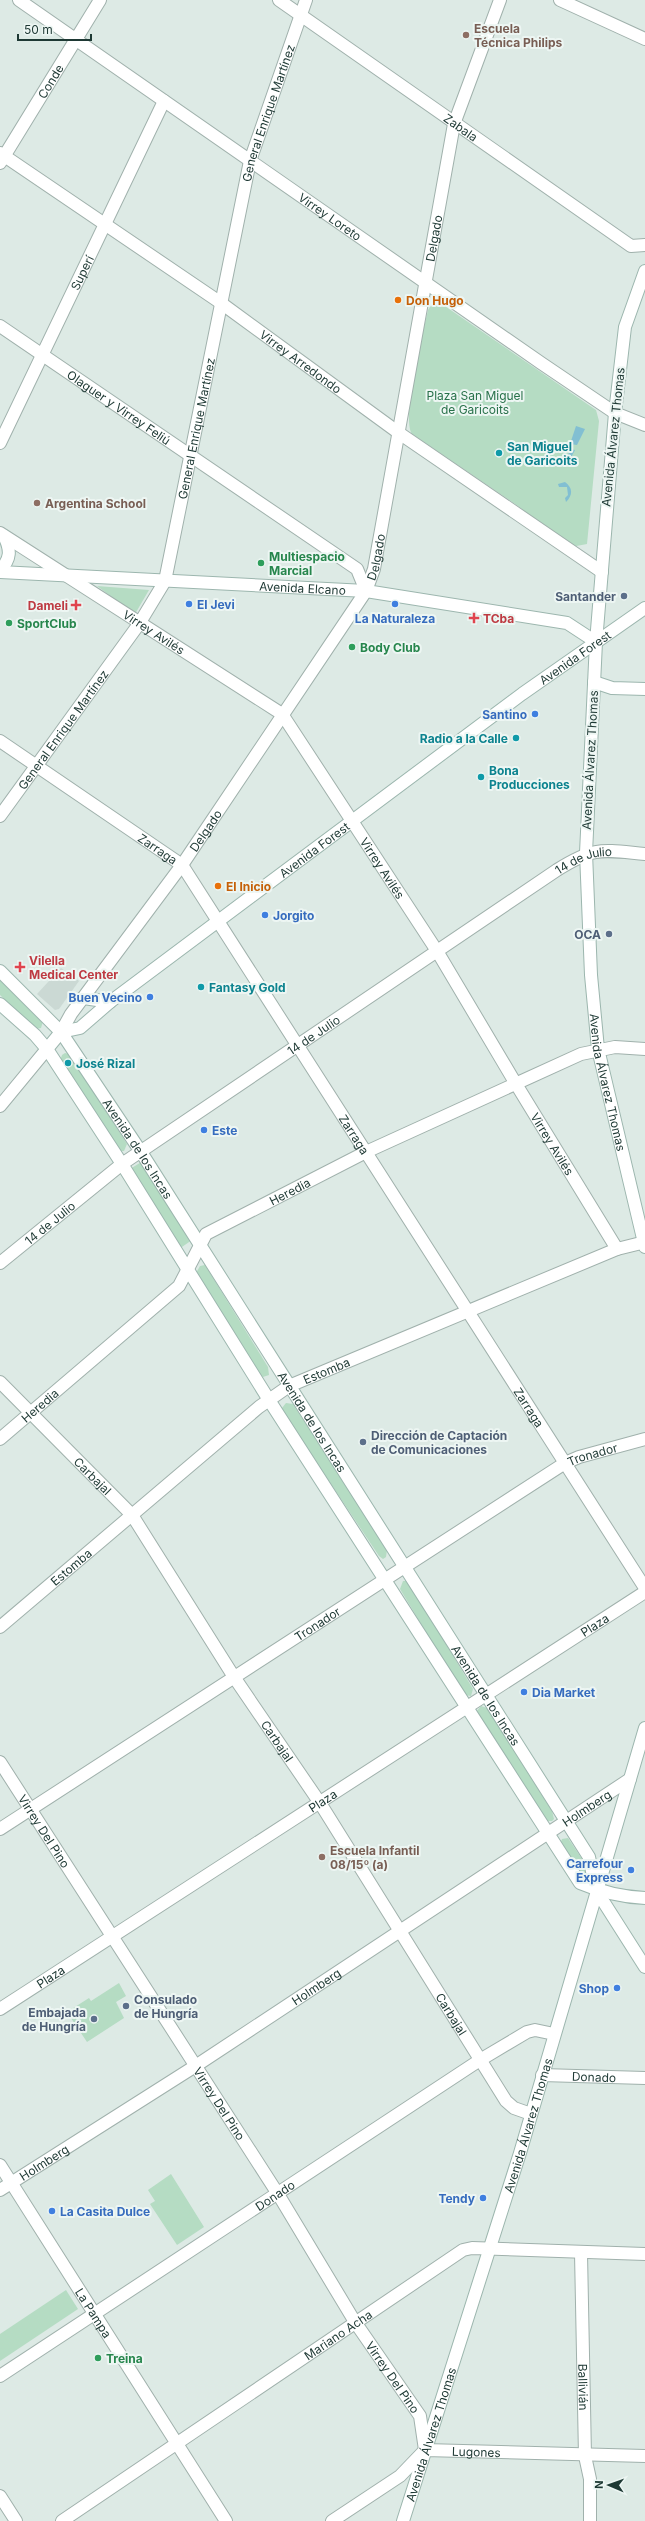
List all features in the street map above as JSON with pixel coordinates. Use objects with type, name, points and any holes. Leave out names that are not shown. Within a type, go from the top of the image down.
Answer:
[{"type":"street","name":"Virrey Loreto","points":[[19,0],[426,284],[615,413],[645,425]]},
{"type":"street","name":"Conde","points":[[2,157],[100,0]]},
{"type":"street","name":"Zabala","points":[[279,0],[454,124],[631,246],[645,245]]},
{"type":"street","name":"General Enrique Martínez","points":[[0,816],[138,624],[165,581],[189,456],[250,161],[306,0]]},
{"type":"street","name":"Delgado","points":[[61,1032],[71,1014],[182,865],[366,591],[374,569],[454,124],[500,0]]},
{"type":"street","points":[[560,0],[645,40]]},
{"type":"street","name":"Superí","points":[[0,443],[164,101]]},
{"type":"street","name":"Virrey Arredondo","points":[[2,157],[221,302],[399,433],[602,572]]},
{"type":"street","name":"Avenida Álvarez Thomas","points":[[645,272],[625,327],[615,413],[596,642],[586,853],[592,982],[598,1049],[645,1244]]},
{"type":"street","name":"Olaguer y Virrey Feliú","points":[[0,326],[357,569],[366,591]]},
{"type":"street","points":[[0,571],[7,563],[9,555],[9,547],[2,535]]},
{"type":"street","name":"Virrey Avilés","points":[[2,535],[138,624],[282,714],[437,951],[617,1249]]},
{"type":"street","name":"Avenida Elcano","points":[[0,571],[366,591],[567,623],[596,642]]},
{"type":"street","name":"Avenida Forest","points":[[61,1032],[80,1028],[110,1002],[350,820],[522,694],[645,608]]},
{"type":"street","points":[[594,682],[612,688],[645,689]]},
{"type":"street","name":"Zarraga","points":[[0,741],[36,767],[182,865],[299,1045],[465,1310],[645,1588]]},
{"type":"street","name":"14 de Julio","points":[[0,1263],[122,1164],[437,951],[586,853],[599,850],[645,854]]},
{"type":"street","name":"Avenida de los Incas","points":[[0,971],[61,1032],[201,1243],[289,1386],[406,1567],[485,1695],[589,1857],[596,1890],[645,1967]]},
{"type":"street","points":[[84,998],[110,1002]]},
{"type":"street","name":"Avenida de los Incas","points":[[0,1004],[35,1035],[46,1049],[122,1164],[269,1400],[386,1580],[547,1834],[580,1883],[596,1890]]},
{"type":"street","points":[[0,1106],[61,1032]]},
{"type":"street","name":"Heredia","points":[[0,1439],[179,1286],[206,1234],[366,1152],[581,1054],[598,1049],[615,1047],[645,1049]]},
{"type":"street","name":"Estomba","points":[[0,1627],[269,1400],[289,1386],[465,1310],[617,1249],[645,1244]]},
{"type":"street","name":"Carbajal","points":[[0,1382],[132,1515],[234,1677],[320,1803],[399,1932],[506,2101],[514,2108],[531,2114]]},
{"type":"street","name":"Tronador","points":[[0,1829],[565,1463],[578,1457],[645,1439]]},
{"type":"street","name":"Plaza","points":[[0,2008],[645,1592]]},
{"type":"street","name":"Avenida Álvarez Thomas","points":[[403,2521],[531,2114],[596,1890],[644,1735]]},
{"type":"street","name":"Virrey Del Pino","points":[[0,1762],[32,1809],[197,2065],[278,2194],[355,2322],[420,2416],[425,2450]]},
{"type":"street","name":"Holmberg","points":[[0,2190],[197,2065],[630,1779]]},
{"type":"street","points":[[596,1890],[645,1898]]},
{"type":"street","name":"Donado","points":[[0,2376],[480,2060],[527,2032],[535,2030],[554,2034]]},
{"type":"street","name":"Donado","points":[[542,2075],[645,2078]]},
{"type":"street","name":"La Pampa","points":[[0,2165],[226,2521]]},
{"type":"street","name":"Mariano Acha","points":[[62,2521],[454,2255],[472,2248],[580,2253],[645,2254]]},
{"type":"street","name":"Ballivián","points":[[580,2253],[585,2456],[590,2479],[590,2521]]},
{"type":"street","points":[[332,2521],[400,2476],[425,2450]]},
{"type":"street","name":"Lugones","points":[[425,2450],[585,2456],[645,2456]]},
{"type":"street","points":[[0,2496],[16,2521]]},
{"type":"shaded area","points":[[61,968],[79,981],[59,1009],[55,1010],[37,994]]},
{"type":"green space","name":"Plaza San Miguel de Garicoits","points":[[439,302],[596,410],[599,421],[587,544],[571,547],[518,506],[412,434],[409,425],[409,411],[418,355],[428,310],[432,304]]},
{"type":"green space","points":[[97,586],[149,590],[135,614]]},
{"type":"green space","points":[[0,978],[43,1021],[41,1028],[35,1029],[0,995]]},
{"type":"green space","points":[[65,1053],[69,1054],[127,1144],[124,1151],[119,1151],[60,1061],[62,1055]]},
{"type":"green space","points":[[143,1161],[192,1240],[179,1249],[130,1169]]},
{"type":"green space","points":[[205,1265],[268,1367],[269,1375],[263,1377],[259,1374],[196,1273],[200,1266]]},
{"type":"green space","points":[[286,1403],[293,1404],[387,1550],[386,1557],[383,1559],[379,1556],[283,1412],[282,1408]]},
{"type":"green space","points":[[403,1581],[408,1581],[473,1689],[471,1696],[464,1695],[400,1589]]},
{"type":"green space","points":[[481,1706],[487,1708],[552,1811],[554,1819],[552,1821],[545,1821],[476,1712]]},
{"type":"green space","points":[[568,1838],[588,1868],[587,1872],[582,1876],[577,1871],[560,1844],[562,1839]]},
{"type":"green space","points":[[119,1983],[126,1996],[116,2002],[124,2018],[87,2042],[67,2012],[89,1998],[91,2001]]},
{"type":"green space","points":[[171,2174],[204,2227],[177,2245],[150,2204],[155,2201],[148,2190]]},
{"type":"green space","points":[[66,2290],[78,2309],[0,2361],[0,2334]]},
{"type":"water","points":[[576,426],[585,429],[577,445],[570,444]]},
{"type":"water","points":[[570,449],[575,450],[566,467],[565,465]]},
{"type":"water","points":[[565,482],[571,489],[570,497],[566,502],[565,498],[568,495],[567,487],[559,487],[558,484]]},
{"type":"place","name":"Escuela Técnica Philips","points":[[466,35]]},
{"type":"place","name":"Don Hugo","points":[[398,300]]},
{"type":"place","name":"San Miguel de Garicoits","points":[[499,453]]},
{"type":"place","name":"Argentina School","points":[[37,503]]},
{"type":"place","name":"Multiespacio Marcial","points":[[261,563]]},
{"type":"place","name":"Santander","points":[[624,596]]},
{"type":"place","name":"El Jevi","points":[[189,604]]},
{"type":"place","name":"La Naturaleza","points":[[395,604]]},
{"type":"place","name":"Dameli","points":[[76,605]]},
{"type":"place","name":"TCba","points":[[474,618]]},
{"type":"place","name":"SportClub","points":[[9,623]]},
{"type":"place","name":"Body Club","points":[[352,647]]},
{"type":"place","name":"Santino","points":[[535,714]]},
{"type":"place","name":"Radio a la Calle","points":[[516,738]]},
{"type":"place","name":"Bona Producciones","points":[[481,777]]},
{"type":"place","name":"El Inicio","points":[[218,886]]},
{"type":"place","name":"Jorgito","points":[[265,915]]},
{"type":"place","name":"OCA","points":[[609,934]]},
{"type":"place","name":"Vilella Medical Center","points":[[20,967]]},
{"type":"place","name":"Fantasy Gold","points":[[201,987]]},
{"type":"place","name":"Buen Vecino","points":[[150,997]]},
{"type":"place","name":"José Rizal","points":[[68,1063]]},
{"type":"place","name":"Este","points":[[204,1130]]},
{"type":"place","name":"Dirección de Captación de Comunicaciones","points":[[363,1442]]},
{"type":"place","name":"Dia Market","points":[[524,1692]]},
{"type":"place","name":"Escuela Infantil 08/15º (a)","points":[[322,1857]]},
{"type":"place","name":"Carrefour Express","points":[[631,1870]]},
{"type":"place","name":"Shop","points":[[617,1988]]},
{"type":"place","name":"Consulado de Hungría","points":[[126,2006]]},
{"type":"place","name":"Embajada de Hungría","points":[[94,2019]]},
{"type":"place","name":"Tendy","points":[[483,2198]]},
{"type":"place","name":"La Casita Dulce","points":[[52,2211]]},
{"type":"place","name":"Treina","points":[[98,2358]]}]
